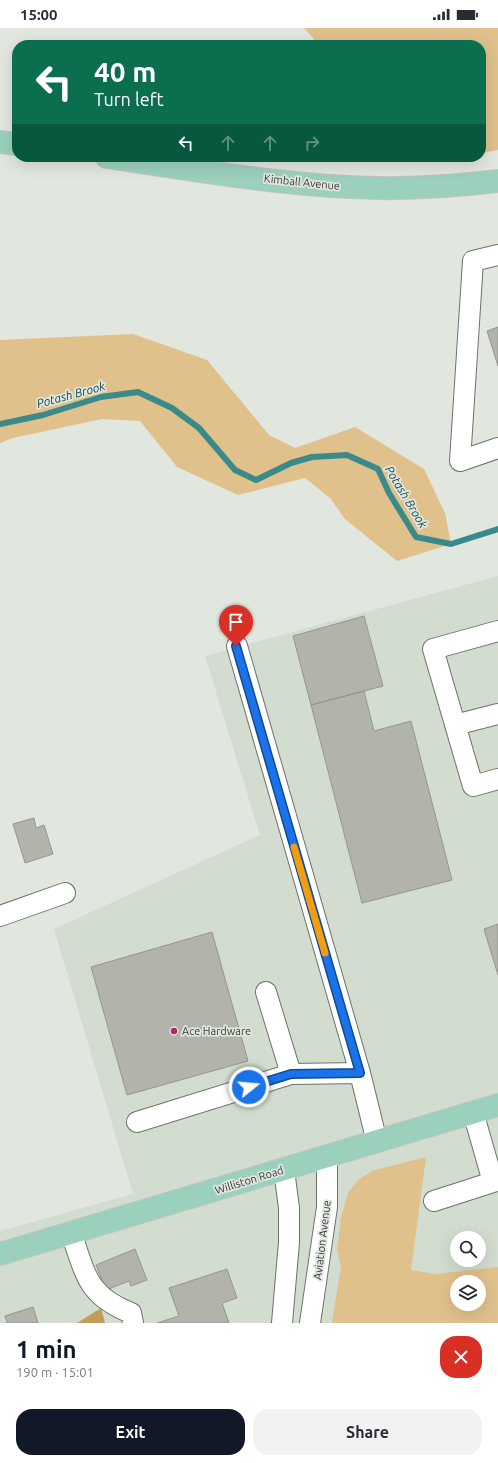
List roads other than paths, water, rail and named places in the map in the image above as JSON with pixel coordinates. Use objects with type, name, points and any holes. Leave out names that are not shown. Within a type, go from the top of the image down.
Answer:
[{"type":"main road","points":[[0,142],[12,143]]},
{"type":"main road","name":"Kimball Avenue","points":[[142,162],[241,176],[350,187],[434,188],[498,181]]},
{"type":"main road","name":"Williston Road","points":[[0,1254],[498,1105]]},
{"type":"street","points":[[498,255],[473,261],[460,461],[498,448]]},
{"type":"street","points":[[498,631],[433,649],[473,786],[498,779]]},
{"type":"street","points":[[236,646],[360,1073],[377,1142]]},
{"type":"street","points":[[455,725],[498,714]]},
{"type":"street","points":[[0,916],[65,893]]},
{"type":"street","points":[[266,992],[291,1074]]},
{"type":"street","points":[[137,1122],[291,1074],[360,1073]]},
{"type":"street","points":[[434,1201],[493,1182],[473,1112]]},
{"type":"street","name":"Aviation Avenue","points":[[310,1323],[327,1207],[327,1157]]},
{"type":"street","points":[[282,1323],[289,1242],[289,1208],[284,1170]]},
{"type":"street","points":[[71,1233],[92,1288],[104,1300],[117,1308],[131,1313],[133,1323]]},
{"type":"waterway","name":"Potash Brook","points":[[0,424],[43,415],[101,397],[138,392],[172,408],[199,428],[235,470],[256,480],[291,463],[312,457],[347,455],[378,469],[389,493],[416,537],[451,544],[498,529]]},
{"type":"place","name":"Ace Hardware","points":[[174,1031]]}]
